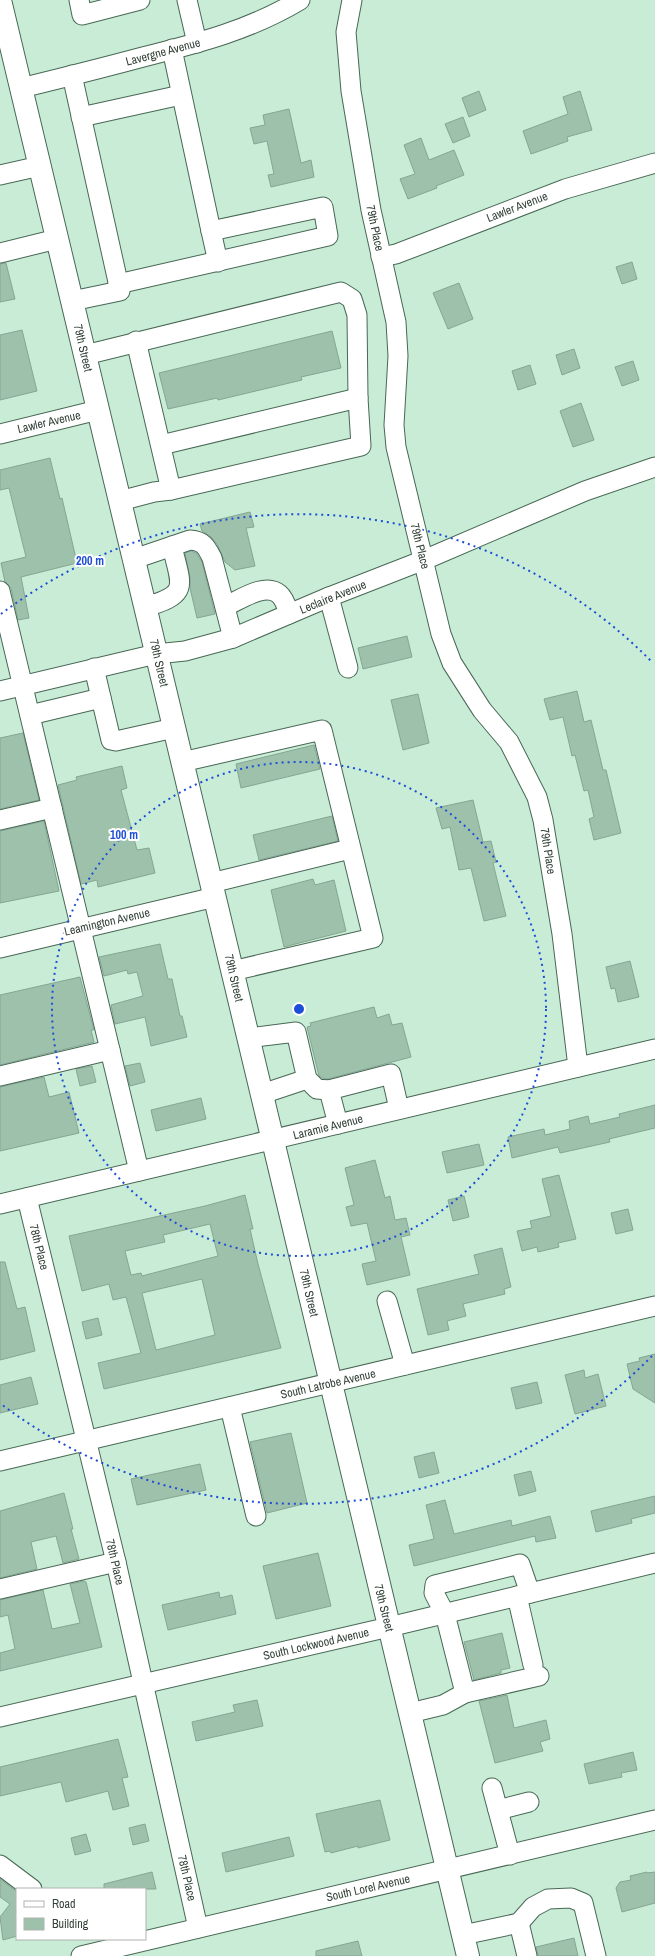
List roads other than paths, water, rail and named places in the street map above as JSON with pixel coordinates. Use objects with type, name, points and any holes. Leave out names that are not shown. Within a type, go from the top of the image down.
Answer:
[{"type":"main road","name":"79th Street","points":[[1,8],[468,1956]]},
{"type":"street","points":[[79,0],[82,15],[138,0]]},
{"type":"street","points":[[187,0],[197,43]]},
{"type":"street","name":"Lavergne Avenue","points":[[21,88],[197,43],[237,31],[277,14],[300,0]]},
{"type":"street","name":"79th Place","points":[[352,0],[346,32],[351,92],[362,161],[381,257],[396,322],[398,338],[394,425],[396,447],[441,634],[452,663],[482,710],[509,742],[537,797],[543,820],[562,934],[578,1067]]},
{"type":"street","points":[[172,49],[218,262]]},
{"type":"street","points":[[72,75],[120,291],[72,301]]},
{"type":"street","points":[[82,117],[181,94]]},
{"type":"street","name":"Lawler Avenue","points":[[381,257],[396,254],[565,189],[655,163]]},
{"type":"street","points":[[0,175],[40,166]]},
{"type":"street","points":[[118,284],[328,236],[323,207],[211,231]]},
{"type":"street","points":[[0,253],[57,239]]},
{"type":"street","points":[[85,355],[136,341],[341,292],[352,299],[357,315],[359,380],[358,398],[361,446],[171,490],[154,492],[120,501]]},
{"type":"street","points":[[136,341],[171,490]]},
{"type":"street","points":[[161,445],[358,398]]},
{"type":"street","name":"Lawler Avenue","points":[[0,434],[98,410]]},
{"type":"street","name":"Leclaire Avenue","points":[[0,691],[156,654],[184,651],[233,638],[329,597],[424,560],[585,491],[655,467]]},
{"type":"street","points":[[134,559],[190,540],[200,541],[206,546],[212,558],[226,606],[233,638]]},
{"type":"street","points":[[145,607],[166,601],[178,592],[180,581],[172,546]]},
{"type":"street","points":[[226,606],[257,592],[271,589],[280,595],[289,614]]},
{"type":"street","points":[[0,591],[139,1171]]},
{"type":"street","points":[[329,597],[348,668]]},
{"type":"street","points":[[94,668],[111,740],[116,741],[174,728]]},
{"type":"street","points":[[30,715],[101,698]]},
{"type":"street","points":[[182,762],[322,730],[350,850],[373,938],[232,971]]},
{"type":"street","points":[[0,820],[52,808]]},
{"type":"street","name":"Leamington Avenue","points":[[0,948],[81,928],[350,850]]},
{"type":"street","points":[[248,1038],[296,1032],[307,1079],[317,1089],[329,1090],[390,1074],[399,1109]]},
{"type":"street","name":"Laramie Avenue","points":[[0,1204],[655,1049]]},
{"type":"street","points":[[0,1076],[110,1050]]},
{"type":"street","points":[[262,1094],[307,1079]]},
{"type":"street","points":[[329,1090],[338,1124]]},
{"type":"street","name":"78th Place","points":[[27,1198],[116,1562],[142,1685],[198,1928]]},
{"type":"street","points":[[386,1301],[405,1365]]},
{"type":"street","name":"South Latrobe Avenue","points":[[0,1461],[655,1306]]},
{"type":"street","points":[[230,1407],[256,1516]]},
{"type":"street","points":[[0,1589],[116,1562]]},
{"type":"street","name":"South Lockwood Avenue","points":[[0,1717],[445,1614],[655,1563]]},
{"type":"street","points":[[410,1713],[443,1705],[465,1693],[536,1671],[520,1564],[435,1585],[434,1593],[445,1614],[465,1693]]},
{"type":"street","points":[[492,1788],[510,1855]]},
{"type":"street","points":[[498,1810],[529,1802]]},
{"type":"street","name":"South Lorel Avenue","points":[[146,1940],[655,1820]]},
{"type":"street","points":[[0,1865],[31,1888]]},
{"type":"street","points":[[462,1935],[519,1923],[533,1907],[548,1899],[571,1898],[583,1903],[596,1956]]},
{"type":"street","points":[[519,1923],[527,1956]]},
{"type":"street","name":"South Lorel Avenue","points":[[81,1956],[145,1940]]}]
